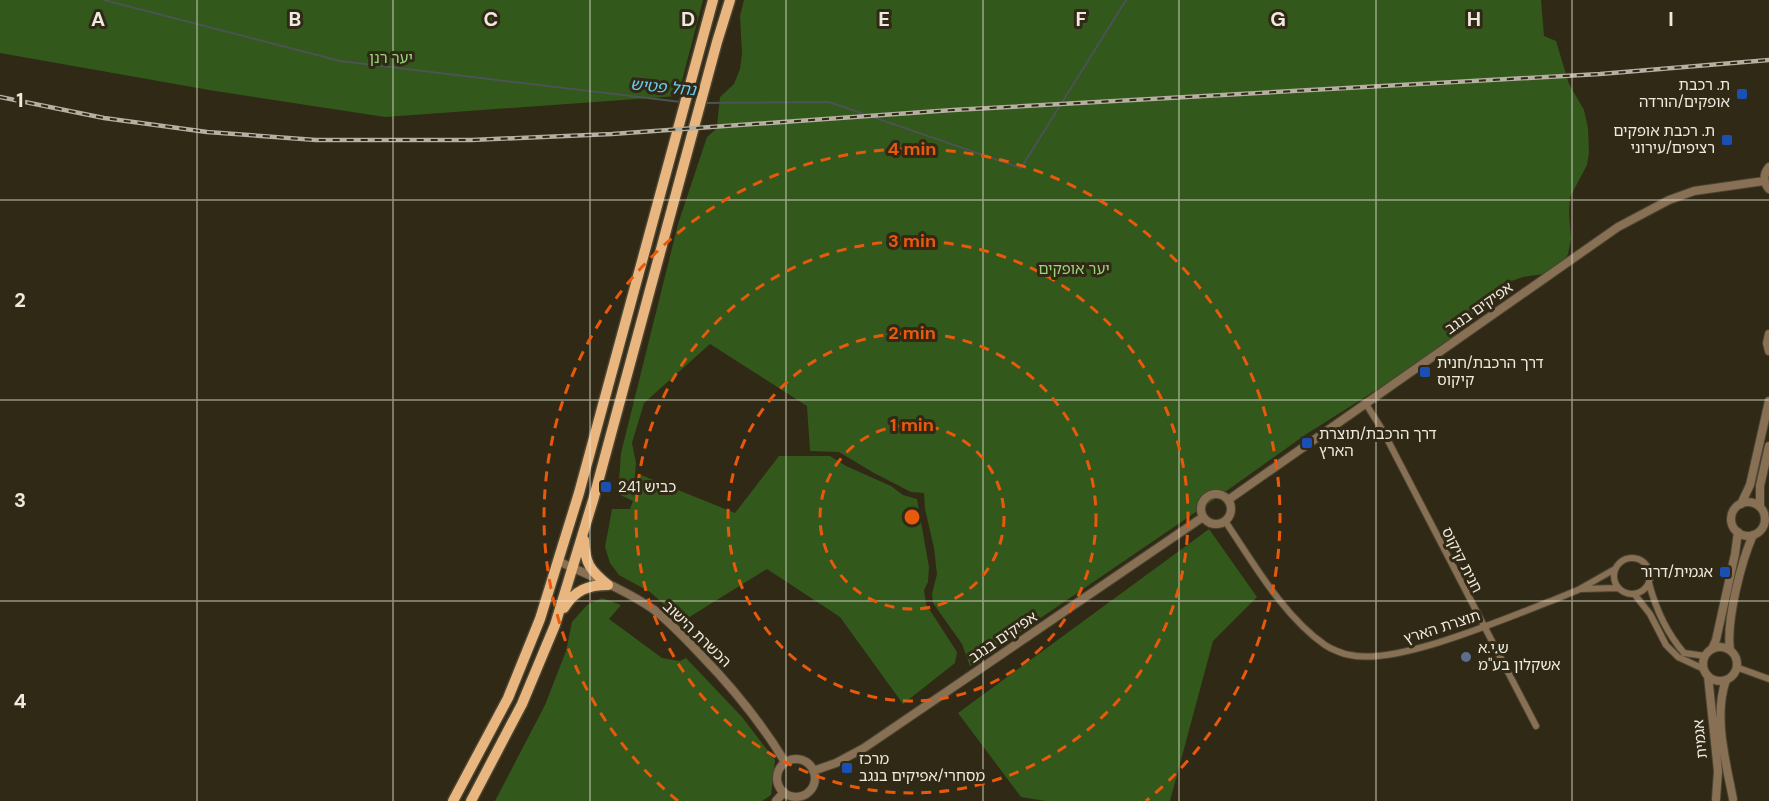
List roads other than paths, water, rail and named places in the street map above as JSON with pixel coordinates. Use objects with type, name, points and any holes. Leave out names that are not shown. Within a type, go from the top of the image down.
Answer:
[{"type":"main road","points":[[453,801],[491,732],[540,619],[579,493],[713,0]]},
{"type":"main road","points":[[471,801],[522,704],[557,618],[584,532],[706,80],[730,0]]},
{"type":"main road","points":[[584,532],[585,553],[589,567],[608,585]]},
{"type":"main road","points":[[557,618],[569,599],[576,593],[592,585],[608,585]]},
{"type":"street","points":[[1767,185],[1764,176],[1769,167]]},
{"type":"street","name":"אפיקים בנגב","points":[[1228,500],[1618,227],[1669,200],[1694,191],[1767,185]]},
{"type":"street","points":[[1769,334],[1767,343],[1769,351]]},
{"type":"street","points":[[1741,504],[1753,502],[1760,507],[1767,520],[1761,530],[1753,535],[1742,535],[1738,532],[1732,524],[1732,515],[1741,504],[1750,485],[1769,401]]},
{"type":"street","name":"חנית קיקוס","points":[[1366,404],[1383,431],[1536,726]]},
{"type":"street","points":[[1760,507],[1760,486],[1769,446]]},
{"type":"street","points":[[1215,494],[1228,500],[1230,514],[1225,521],[1213,524],[1203,517],[1201,507],[1205,498],[1215,494]]},
{"type":"street","name":"אפיקים בנגב","points":[[813,771],[836,763],[864,748],[1203,517]]},
{"type":"street","name":"תוצרת הארץ","points":[[1225,521],[1295,619],[1326,645],[1350,656],[1377,656],[1406,652],[1578,590],[1616,569]]},
{"type":"street","points":[[1706,673],[1705,657],[1716,640],[1738,532]]},
{"type":"street","points":[[1705,657],[1684,653],[1673,641],[1656,609],[1647,566],[1638,559],[1626,559],[1616,569],[1613,577],[1618,588],[1622,592],[1635,595],[1650,614],[1666,645],[1678,657],[1718,681],[1726,680],[1733,675],[1736,667],[1736,658],[1730,650],[1729,627],[1744,556],[1753,535]]},
{"type":"street","name":"הכשרת הישוב","points":[[558,561],[623,591],[654,610],[678,631],[750,710],[785,762]]},
{"type":"street","points":[[1635,595],[1646,589],[1649,583]]},
{"type":"street","name":"תוצרת הארץ","points":[[1578,590],[1618,588]]},
{"type":"street","points":[[1712,649],[1721,647],[1730,650]]},
{"type":"street","points":[[1736,667],[1769,680]]},
{"type":"street","name":"אגמית","points":[[1706,673],[1718,771],[1715,800]]},
{"type":"street","name":"אגמית","points":[[1726,680],[1721,699],[1721,716],[1734,800]]},
{"type":"street","points":[[800,760],[809,765],[813,771],[814,782],[806,794],[796,797],[783,792],[778,785],[779,771],[785,762],[800,760]]},
{"type":"street","points":[[776,801],[783,792]]},
{"type":"street","points":[[1715,800],[1723,796],[1734,800]]},
{"type":"waterway","name":"נחל פטיש","points":[[104,0],[340,61],[681,102]]},
{"type":"waterway","name":"נחל פטיש","points":[[705,103],[829,102],[1021,168],[1126,0]]},
{"type":"railway","points":[[0,97],[104,118],[207,132],[316,140],[472,140],[612,134],[953,110],[1600,74],[1769,60]]},
{"type":"place","name":"ת. רכבת אופקים/הורדה","points":[[1742,94]]},
{"type":"place","name":"ת. רכבת אופקים רציפים/עירוני","points":[[1727,140]]},
{"type":"place","name":"דרך הרכבת/חנית קיקוס","points":[[1425,372]]},
{"type":"place","name":"דרך הרכבת/תוצרת הארץ","points":[[1307,443]]},
{"type":"place","name":"כביש 241","points":[[606,487]]},
{"type":"place","name":"אגמית/דרור","points":[[1725,572]]},
{"type":"place","name":"ש.י.א אשקלון בע\"מ","points":[[1466,657]]},
{"type":"place","name":"מרכז מסחרי/אפיקים בנגב","points":[[847,768]]},
{"type":"park label","name":"יער רנן","points":[[391,58]]},
{"type":"park label","name":"יער אופקים","points":[[1074,269]]}]
